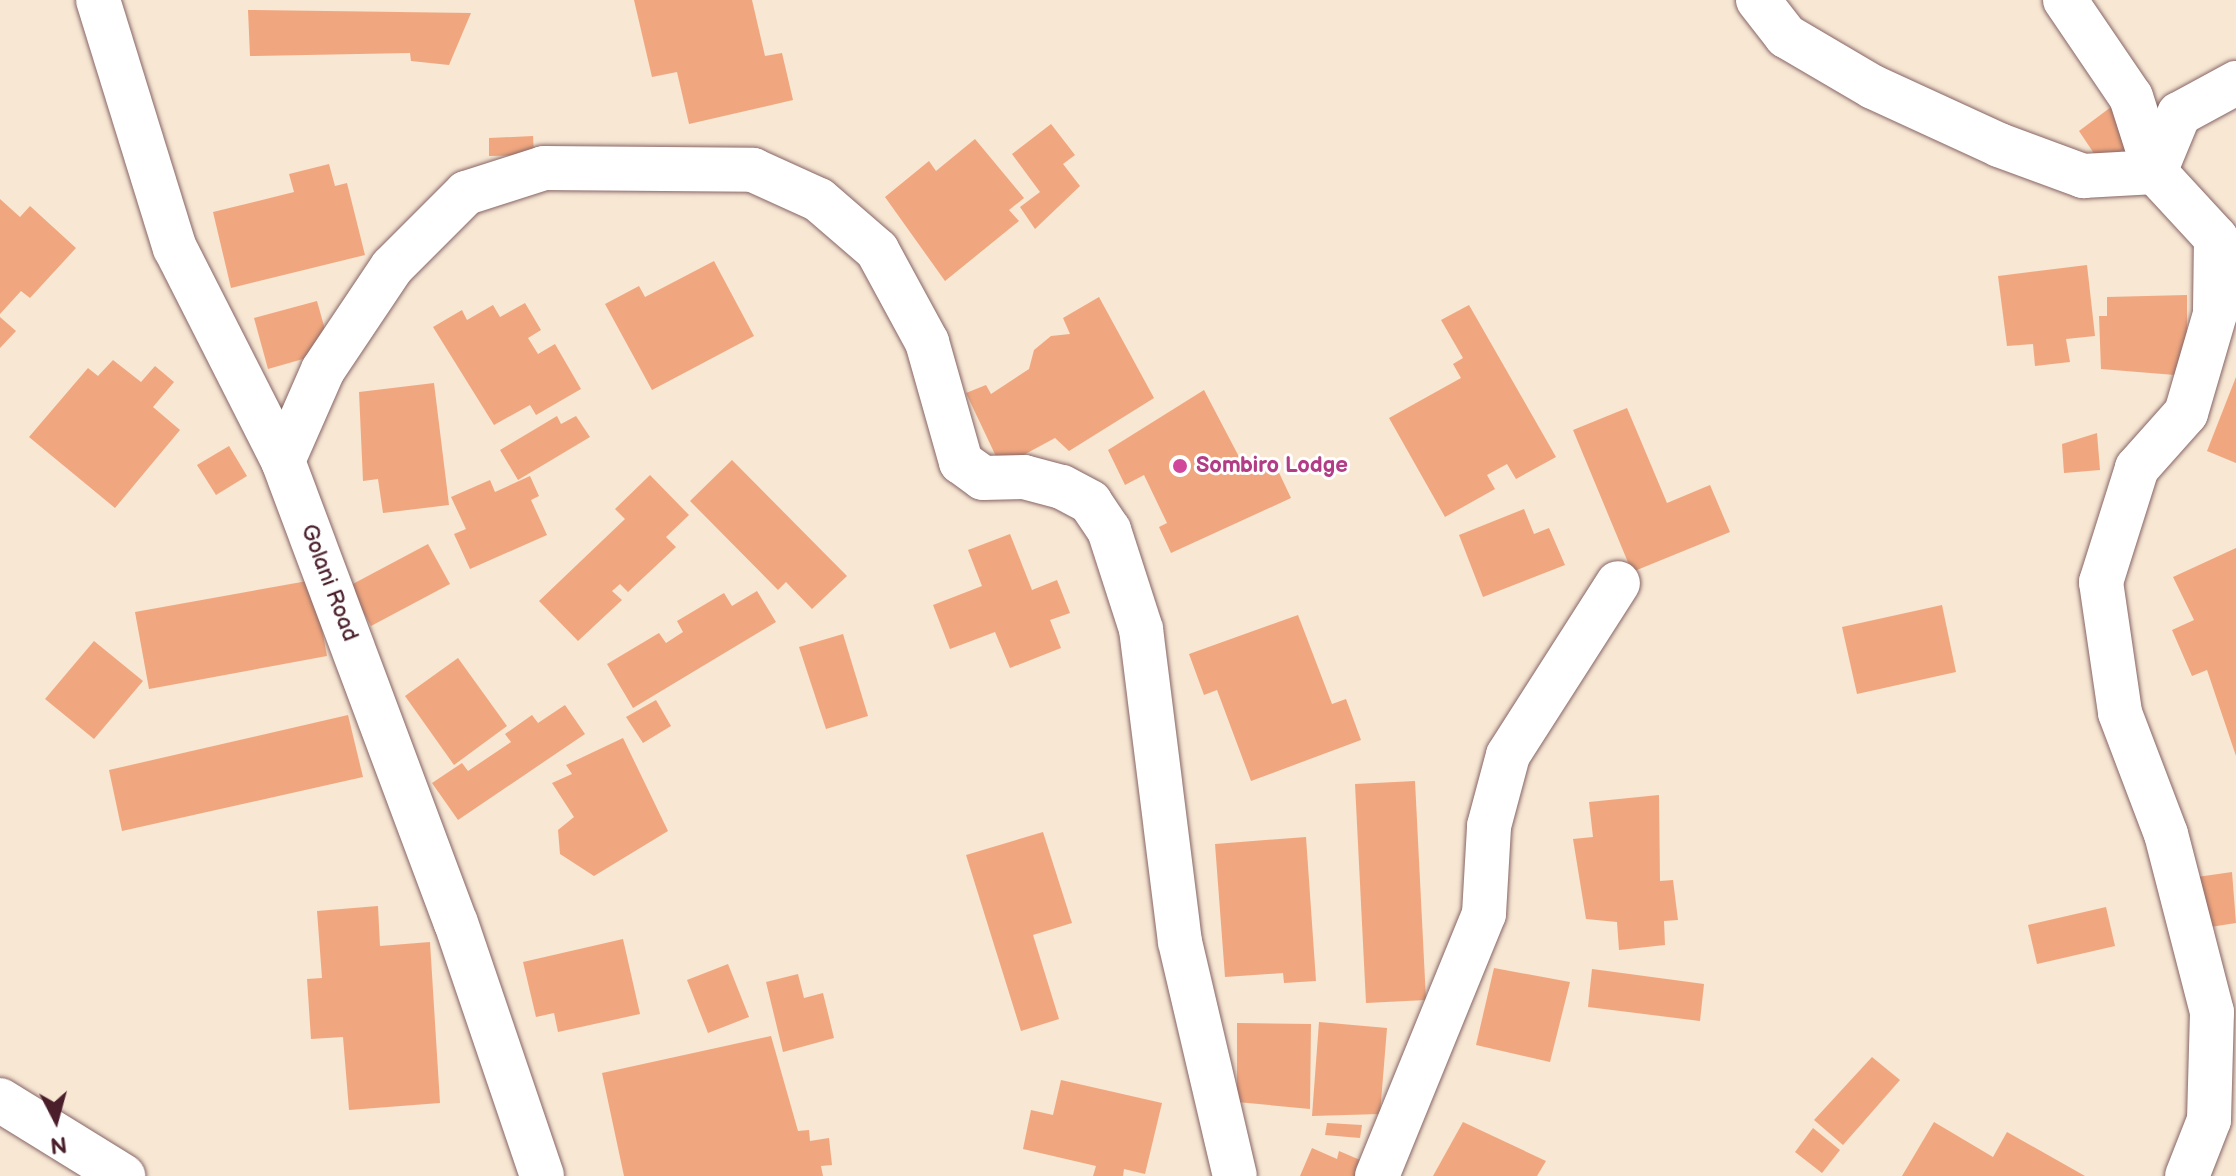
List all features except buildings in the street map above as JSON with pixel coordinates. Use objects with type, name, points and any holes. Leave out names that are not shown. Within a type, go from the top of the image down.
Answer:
[{"type":"street","name":"Golani Road","points":[[98,0],[175,248],[283,461],[456,923],[542,1176]]},
{"type":"street","points":[[1758,0],[1786,36],[1873,87],[1999,145],[2083,176],[2155,172]]},
{"type":"street","points":[[2065,0],[2131,97],[2155,172],[2216,238],[2215,314],[2186,413],[2137,468],[2101,582],[2120,713],[2166,834],[2212,1012],[2209,1120],[2187,1176]]},
{"type":"street","points":[[2155,172],[2179,114],[2236,83]]},
{"type":"street","points":[[283,461],[323,370],[392,267],[466,193],[544,168],[753,170],[819,200],[877,250],[927,342],[961,462],[983,478],[1024,477],[1062,487],[1090,502],[1109,530],[1141,629],[1180,942],[1235,1176]]},
{"type":"street","points":[[1377,1176],[1484,914],[1489,826],[1508,755],[1618,583]]},
{"type":"street","points":[[0,1100],[123,1176]]},
{"type":"place","name":"Sombiro Lodge","points":[[1180,466]]}]
